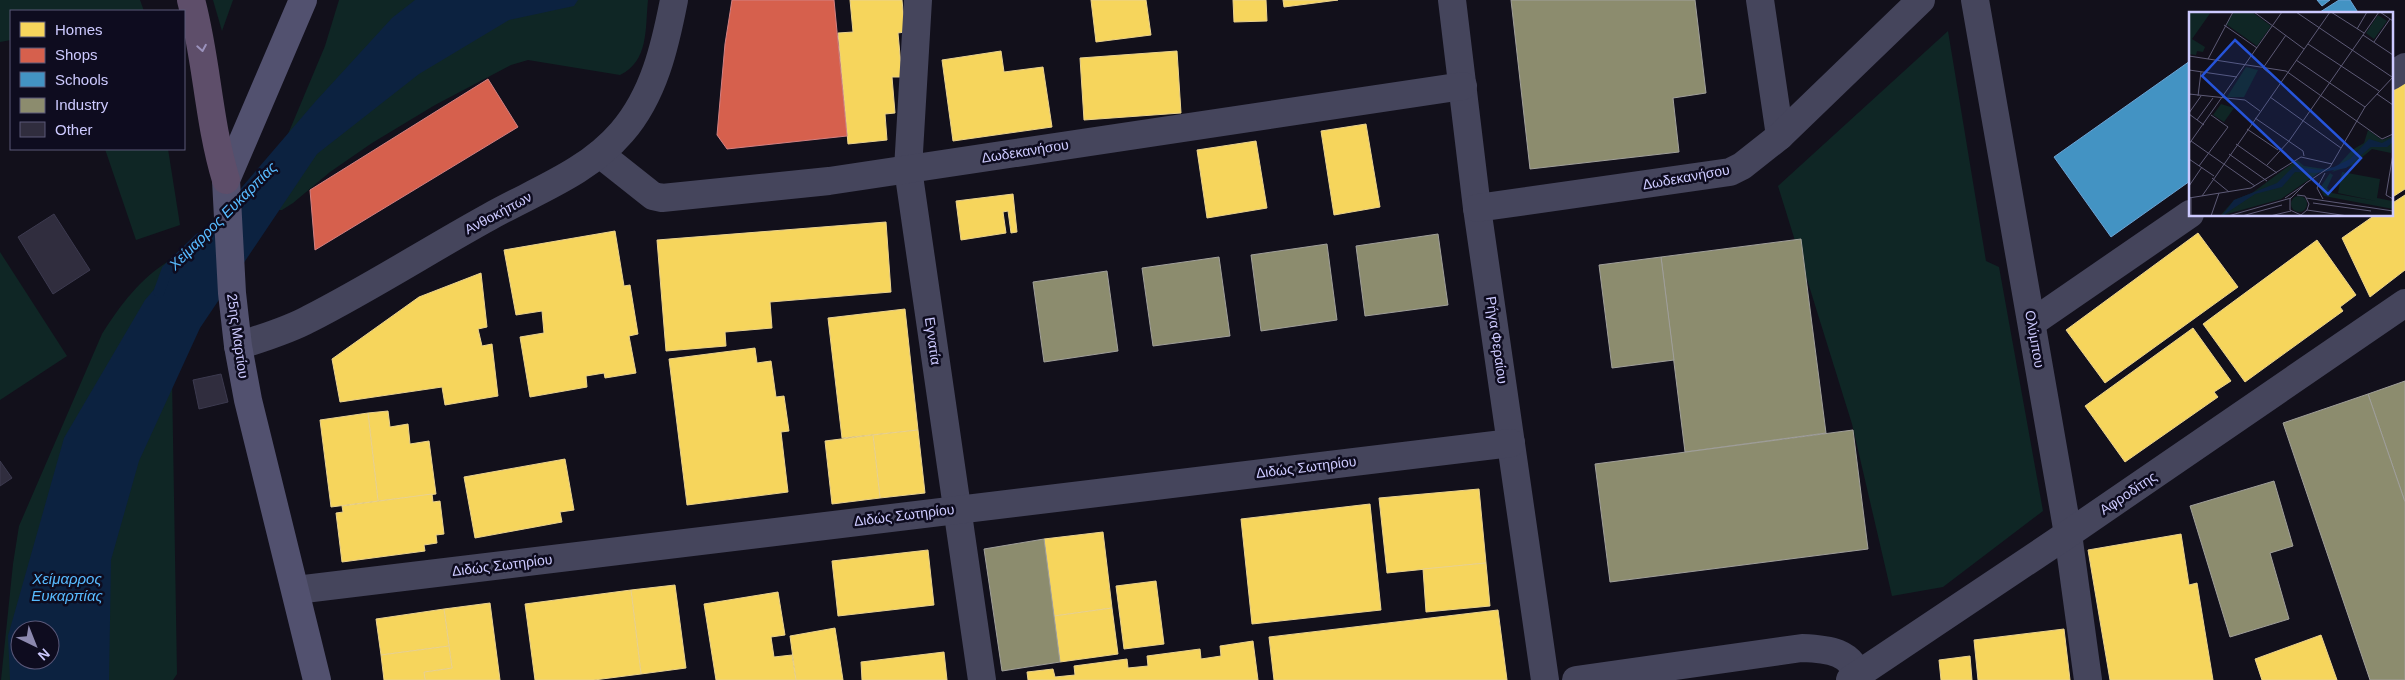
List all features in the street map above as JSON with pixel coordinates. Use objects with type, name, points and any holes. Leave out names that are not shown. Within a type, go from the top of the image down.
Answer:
[{"type":"highway","points":[[192,0],[202,47],[219,156],[226,180]]},
{"type":"main road","name":"25ης Μαρτίου","points":[[303,0],[226,180],[232,293],[238,346],[248,400],[317,680]]},
{"type":"street","name":"Ανθοκήπων","points":[[238,346],[308,320],[491,216],[556,182],[600,154],[622,132],[642,103],[660,58],[674,0]]},
{"type":"street","name":"Εγνατία","points":[[918,0],[908,170],[982,680]]},
{"type":"street","name":"Ρήγα Φεραίου","points":[[1452,0],[1478,208],[1545,680]]},
{"type":"street","points":[[1760,0],[1780,136]]},
{"type":"street","name":"Δωδεκανήσου","points":[[1478,208],[1730,172],[1746,163],[1780,136],[1921,0]]},
{"type":"street","name":"Ολύμπου","points":[[1975,0],[1993,111],[2033,322],[2068,534],[2088,680]]},
{"type":"street","points":[[2392,75],[2405,67]]},
{"type":"street","name":"Δωδεκανήσου","points":[[600,154],[653,196],[662,198],[829,181],[908,170],[1106,138],[1463,86]]},
{"type":"street","points":[[2033,322],[2189,215]]},
{"type":"street","name":"Αφροδίτης","points":[[1855,678],[2405,304]]},
{"type":"street","name":"Διδώς Σωτηρίου","points":[[296,590],[957,508],[1511,443]]},
{"type":"street","points":[[1576,680],[1802,648],[1823,649],[1846,656],[1852,662],[1855,678]]},
{"type":"green space","points":[[0,0],[140,0],[144,10],[10,10],[10,40],[0,42]]},
{"type":"green space","points":[[213,0],[233,0],[222,31]]},
{"type":"green space","points":[[339,0],[648,0],[644,43],[641,53],[629,69],[620,75],[528,60],[511,65],[435,105],[372,143],[330,172],[293,203],[282,210],[275,210],[283,146],[325,46]]},
{"type":"green space","points":[[1948,31],[1986,261],[1999,267],[2043,511],[1943,587],[1892,596],[1852,424],[1778,186]]},
{"type":"green space","points":[[105,150],[168,150],[180,225],[136,240]]},
{"type":"green space","points":[[0,252],[67,356],[0,400]]},
{"type":"green space","points":[[170,260],[177,674],[173,680],[1,680],[13,564],[19,526],[102,334],[116,312],[149,275]]},
{"type":"water","name":"Χείμαρρος Ευκαρπίας","points":[[415,0],[578,0],[574,6],[509,20],[419,74],[317,154],[200,328],[139,461],[111,560],[109,680],[10,680],[8,636],[10,629],[10,670],[60,670],[60,620],[13,620],[64,438],[145,300],[315,102],[392,18]]},
{"type":"building: Homes","points":[[850,0],[902,0],[905,32],[898,33],[902,77],[892,77],[895,113],[885,114],[887,140],[848,144],[838,33],[853,32]]},
{"type":"building: Homes","points":[[1091,0],[1146,0],[1151,35],[1096,42]]},
{"type":"building: Homes","points":[[1233,0],[1266,0],[1267,21],[1234,22]]},
{"type":"building: Homes","points":[[1283,0],[1338,0],[1284,7]]},
{"type":"building: Homes","points":[[1001,51],[1004,72],[1043,67],[1052,127],[953,141],[942,60]]},
{"type":"building: Homes","points":[[1177,51],[1181,113],[1084,120],[1080,58]]},
{"type":"building: Homes","points":[[2405,83],[2405,189],[2392,197],[2392,91]]},
{"type":"building: Homes","points":[[1366,124],[1380,207],[1334,215],[1321,131]]},
{"type":"building: Homes","points":[[1256,141],[1267,208],[1207,218],[1197,150]]},
{"type":"building: Homes","points":[[1013,194],[1017,232],[1011,233],[1008,211],[1003,212],[1006,233],[961,240],[956,201]]},
{"type":"building: Homes","points":[[2405,195],[2405,270],[2370,297],[2342,238],[2374,216],[2392,216],[2392,203]]},
{"type":"building: Homes","points":[[886,222],[891,292],[770,302],[772,328],[725,332],[726,346],[666,351],[657,240]]},
{"type":"building: Homes","points":[[615,231],[624,286],[630,285],[638,334],[629,336],[636,373],[605,378],[604,373],[586,376],[587,387],[530,397],[520,337],[544,333],[542,311],[516,315],[504,250]]},
{"type":"building: Homes","points":[[2198,233],[2238,287],[2105,383],[2066,330]]},
{"type":"building: Homes","points":[[2317,240],[2356,295],[2340,307],[2343,311],[2245,382],[2203,324]]},
{"type":"building: Homes","points":[[481,273],[487,327],[478,329],[482,346],[492,344],[498,396],[445,405],[442,387],[340,402],[332,359],[419,297]]},
{"type":"building: Homes","points":[[905,309],[918,430],[842,438],[828,318]]},
{"type":"building: Homes","points":[[2193,328],[2231,381],[2214,392],[2218,397],[2125,462],[2085,406]]},
{"type":"building: Homes","points":[[755,348],[757,363],[771,361],[776,397],[784,396],[789,431],[781,432],[788,492],[687,505],[669,359]]},
{"type":"building: Homes","points":[[388,411],[390,427],[408,424],[410,444],[429,441],[436,494],[378,501],[368,413]]},
{"type":"building: Homes","points":[[368,413],[378,501],[331,507],[320,420]]},
{"type":"building: Homes","points":[[918,430],[925,493],[880,498],[873,435]]},
{"type":"building: Homes","points":[[873,435],[880,498],[832,504],[825,441]]},
{"type":"building: Homes","points":[[565,459],[574,510],[560,512],[562,522],[475,538],[464,477]]},
{"type":"building: Homes","points":[[1479,489],[1486,563],[1387,573],[1379,498]]},
{"type":"building: Homes","points":[[432,494],[433,502],[440,501],[444,534],[436,535],[437,543],[424,545],[425,551],[342,562],[336,513],[343,512],[342,506]]},
{"type":"building: Homes","points":[[1370,504],[1381,610],[1252,624],[1241,519]]},
{"type":"building: Homes","points":[[1103,532],[1112,608],[1054,616],[1044,539]]},
{"type":"building: Homes","points":[[2181,534],[2189,585],[2197,583],[2213,680],[2110,680],[2088,550]]},
{"type":"building: Homes","points":[[928,550],[934,605],[838,616],[832,561]]},
{"type":"building: Homes","points":[[1486,563],[1490,606],[1426,612],[1423,569]]},
{"type":"building: Homes","points":[[1156,581],[1164,644],[1124,649],[1116,586]]},
{"type":"building: Homes","points":[[675,585],[686,668],[641,674],[631,590]]},
{"type":"building: Homes","points":[[631,590],[641,674],[594,680],[535,680],[525,604]]},
{"type":"building: Homes","points":[[778,592],[785,635],[771,637],[774,657],[792,655],[796,680],[716,680],[704,604]]},
{"type":"building: Homes","points":[[490,603],[500,680],[425,680],[424,672],[452,668],[444,609]]},
{"type":"building: Homes","points":[[1112,608],[1118,654],[1060,662],[1054,616]]},
{"type":"building: Homes","points":[[444,609],[449,646],[381,655],[376,619]]},
{"type":"building: Homes","points":[[1498,610],[1507,680],[1274,680],[1269,637]]},
{"type":"building: Homes","points":[[835,628],[843,680],[796,680],[790,636]]},
{"type":"building: Homes","points":[[2064,629],[2070,680],[1978,680],[1974,640]]},
{"type":"building: Homes","points":[[2321,635],[2337,680],[2262,680],[2255,659]]},
{"type":"building: Homes","points":[[1253,641],[1258,680],[1028,680],[1027,672],[1053,669],[1055,677],[1075,675],[1074,666],[1127,659],[1128,668],[1148,666],[1147,656],[1200,649],[1201,659],[1221,656],[1220,646]]},
{"type":"building: Homes","points":[[449,646],[452,668],[424,672],[425,680],[384,680],[381,655]]},
{"type":"building: Homes","points":[[944,652],[947,680],[862,680],[861,662]]},
{"type":"building: Homes","points":[[1970,656],[1972,680],[1941,680],[1939,660]]},
{"type":"building: Shops","points":[[732,0],[834,0],[847,136],[727,149],[717,135],[725,44]]},
{"type":"building: Shops","points":[[488,79],[518,127],[315,250],[310,190]]},
{"type":"building: Schools","points":[[2317,0],[2330,0],[2322,6]]},
{"type":"building: Schools","points":[[2339,0],[2350,0],[2358,12],[2320,12]]},
{"type":"building: Schools","points":[[2189,62],[2189,182],[2111,237],[2054,157]]},
{"type":"building: Industry","points":[[1511,0],[1695,0],[1706,93],[1673,98],[1679,152],[1530,169]]},
{"type":"building: Industry","points":[[1438,234],[1448,305],[1365,316],[1356,246]]},
{"type":"building: Industry","points":[[1801,239],[1826,433],[1685,452],[1661,257]]},
{"type":"building: Industry","points":[[1327,244],[1337,320],[1261,331],[1251,255]]},
{"type":"building: Industry","points":[[1219,257],[1230,336],[1153,346],[1142,268]]},
{"type":"building: Industry","points":[[1661,257],[1674,360],[1612,368],[1599,265]]},
{"type":"building: Industry","points":[[1107,271],[1118,351],[1044,362],[1033,282]]},
{"type":"building: Industry","points":[[2405,381],[2405,502],[2368,394]]},
{"type":"building: Industry","points":[[2368,394],[2405,502],[2405,680],[2370,680],[2283,423]]},
{"type":"building: Industry","points":[[1853,430],[1868,549],[1610,582],[1595,464]]},
{"type":"building: Industry","points":[[2274,481],[2293,546],[2270,553],[2289,619],[2230,637],[2190,506]]},
{"type":"building: Industry","points":[[1044,539],[1060,662],[1002,671],[984,549]]},
{"type":"building: Other","points":[[54,214],[90,270],[53,294],[18,237]]},
{"type":"building: Other","points":[[221,374],[228,402],[199,409],[193,380]]},
{"type":"building: Other","points":[[0,461],[12,478],[0,486]]},
{"type":"waterway","name":"Χείμαρρος Ευκαρπίας","points":[[159,292],[167,270],[200,238]]}]
